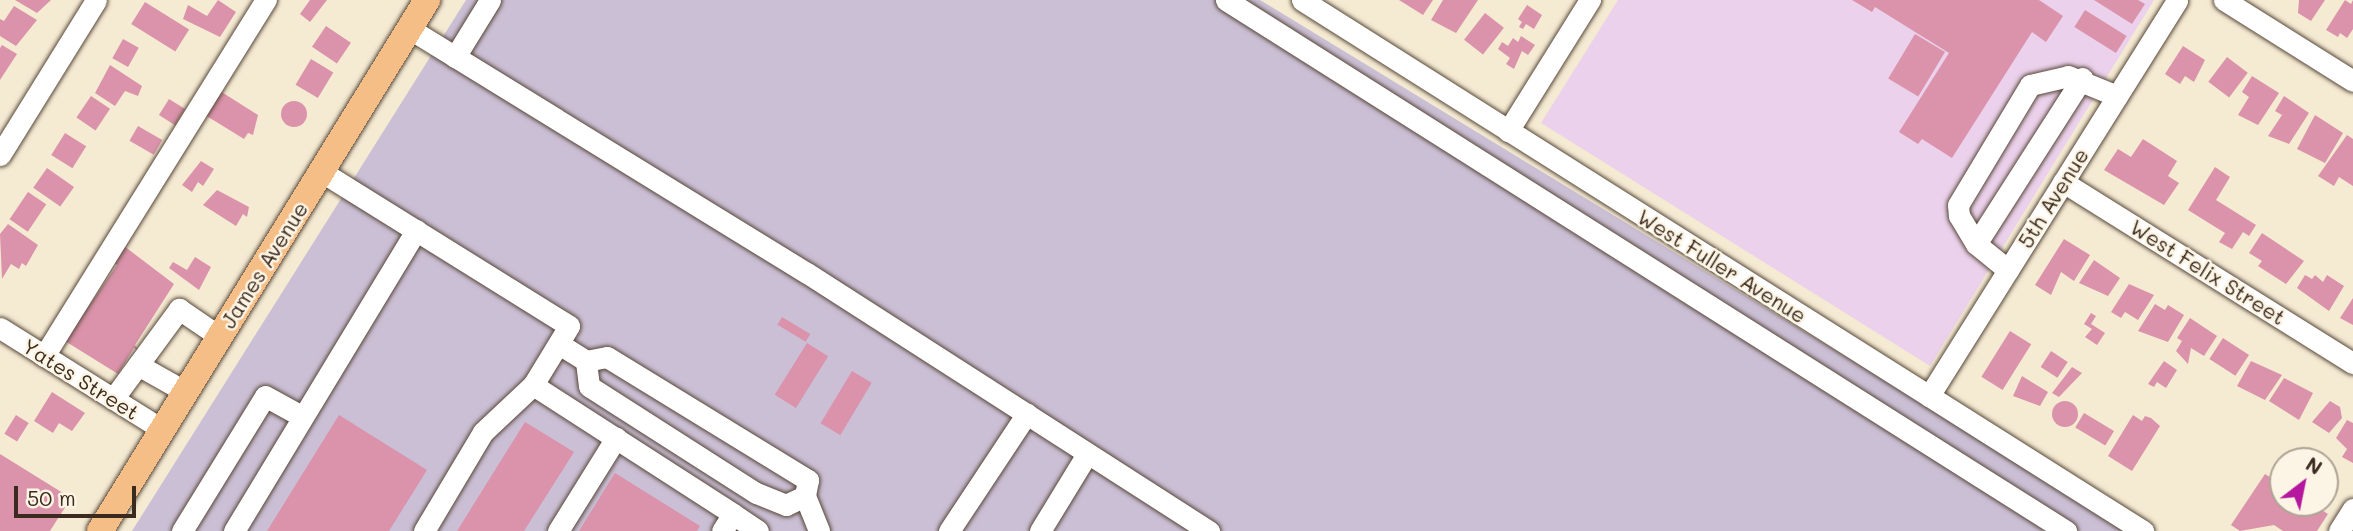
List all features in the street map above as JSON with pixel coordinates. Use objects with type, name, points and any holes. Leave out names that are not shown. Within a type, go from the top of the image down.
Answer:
[{"type":"main road","name":"James Avenue","points":[[100,531],[322,172],[418,9]]},
{"type":"street","points":[[0,155],[96,0]]},
{"type":"street","points":[[44,356],[266,0]]},
{"type":"street","points":[[454,57],[490,0]]},
{"type":"street","points":[[1226,0],[2066,531]]},
{"type":"street","name":"West Fuller Avenue","points":[[1302,0],[2143,531]]},
{"type":"street","points":[[1508,131],[1590,0]]},
{"type":"street","name":"5th Avenue","points":[[1929,396],[2177,0]]},
{"type":"street","points":[[2224,0],[2353,81]]},
{"type":"street","points":[[418,9],[454,57],[1027,413],[1209,531]]},
{"type":"street","points":[[2008,270],[1976,244],[1959,216],[1962,196],[2030,85],[2068,76],[2082,78],[2117,96]]},
{"type":"street","points":[[1976,244],[2082,78]]},
{"type":"street","points":[[322,172],[569,326],[533,385],[483,432],[424,531]]},
{"type":"street","name":"West Felix Street","points":[[2063,182],[2353,363]]},
{"type":"street","points":[[234,531],[416,230]]},
{"type":"street","points":[[113,399],[179,309],[220,337]]},
{"type":"street","name":"Yates Street","points":[[0,328],[163,430]]},
{"type":"street","points":[[559,344],[586,360],[607,357],[808,480],[805,496],[820,531]]},
{"type":"street","points":[[586,360],[589,386],[757,493],[786,505],[805,496]]},
{"type":"street","points":[[138,365],[186,392]]},
{"type":"street","points":[[533,385],[616,438],[727,523],[758,531]]},
{"type":"street","points":[[182,531],[265,396],[303,417]]},
{"type":"street","points":[[948,531],[1027,413]]},
{"type":"street","points":[[558,531],[616,438]]},
{"type":"street","points":[[1040,531],[1087,454]]},
{"type":"street","points":[[2339,531],[2353,509]]},
{"type":"shaded area","points":[[466,0],[1260,0],[2132,531],[132,531]]},
{"type":"shaded area","points":[[1618,0],[2154,0],[1930,366],[1541,123]]},
{"type":"building","points":[[15,0],[51,0],[37,13]]},
{"type":"building","points":[[218,0],[236,12],[220,37],[183,19],[188,5],[207,16]]},
{"type":"building","points":[[310,0],[327,0],[310,22],[300,14]]},
{"type":"building","points":[[1399,0],[1433,0],[1423,15]]},
{"type":"building","points":[[1443,0],[1478,0],[1456,33],[1431,20]]},
{"type":"building","points":[[1852,0],[2039,0],[2063,16],[2046,42],[2032,32],[1952,158],[1922,139],[1918,144],[1899,132],[1949,53],[1875,7],[1872,12]]},
{"type":"building","points":[[2094,0],[2138,0],[2145,4],[2132,24]]},
{"type":"building","points":[[2299,0],[2325,0],[2311,21],[2298,13]]},
{"type":"building","points":[[2345,0],[2351,4],[2353,0],[2353,29],[2347,38],[2340,33],[2338,37],[2326,30]]},
{"type":"building","points":[[145,2],[189,30],[175,52],[131,24]]},
{"type":"building","points":[[1527,5],[1542,15],[1534,29],[1526,24],[1523,29],[1519,27],[1522,22],[1518,19]]},
{"type":"building","points":[[14,6],[37,20],[16,46],[0,36],[0,19],[4,21]]},
{"type":"building","points":[[2085,10],[2127,36],[2116,53],[2074,27]]},
{"type":"building","points":[[1485,13],[1504,28],[1483,55],[1464,40]]},
{"type":"building","points":[[326,26],[351,43],[337,64],[312,47]]},
{"type":"building","points":[[1915,34],[1945,52],[1918,97],[1888,79]]},
{"type":"building","points":[[1521,36],[1535,45],[1528,55],[1522,51],[1514,69],[1506,64],[1510,58],[1498,49],[1502,42],[1508,46],[1513,38],[1518,42]]},
{"type":"building","points":[[123,39],[139,48],[128,67],[112,58]]},
{"type":"building","points":[[2,45],[17,54],[0,80],[0,48]]},
{"type":"building","points":[[2183,46],[2205,60],[2194,82],[2185,76],[2180,84],[2165,74]]},
{"type":"building","points":[[2227,57],[2248,73],[2229,97],[2208,82]]},
{"type":"building","points":[[311,59],[333,72],[318,98],[296,85]]},
{"type":"building","points":[[110,65],[142,86],[138,96],[125,91],[115,106],[95,93]]},
{"type":"building","points":[[2252,76],[2279,93],[2258,125],[2238,115],[2249,97],[2242,92]]},
{"type":"building","points":[[220,91],[258,115],[253,135],[248,133],[244,139],[205,115]]},
{"type":"building","points":[[91,96],[110,109],[96,130],[76,118]]},
{"type":"building","points":[[2284,96],[2309,113],[2289,144],[2268,136],[2282,115],[2275,111]]},
{"type":"building","points":[[169,99],[185,109],[175,125],[159,115]]},
{"type":"building","points":[[294,101],[303,105],[307,114],[303,123],[294,127],[285,123],[281,114],[285,105]]},
{"type":"building","points":[[2315,115],[2343,133],[2325,163],[2297,149]]},
{"type":"building","points":[[138,126],[162,140],[154,155],[130,141]]},
{"type":"building","points":[[65,133],[86,146],[72,168],[51,155]]},
{"type":"building","points":[[2347,135],[2353,139],[2353,186],[2339,177],[2334,186],[2318,176]]},
{"type":"building","points":[[2143,139],[2177,161],[2168,176],[2179,183],[2164,205],[2104,170],[2118,149],[2131,157]]},
{"type":"building","points":[[201,161],[214,169],[203,186],[198,182],[192,192],[182,185]]},
{"type":"building","points":[[2215,167],[2230,177],[2216,200],[2256,225],[2249,236],[2243,232],[2232,249],[2219,242],[2225,233],[2188,210]]},
{"type":"building","points":[[47,168],[74,187],[60,207],[33,188]]},
{"type":"building","points":[[217,190],[249,207],[247,217],[243,214],[236,226],[203,205]]},
{"type":"building","points":[[28,192],[46,204],[28,232],[10,219]]},
{"type":"building","points":[[8,224],[38,245],[26,266],[22,263],[19,269],[11,264],[2,279],[0,234]]},
{"type":"building","points":[[2262,233],[2304,261],[2286,284],[2258,266],[2262,261],[2249,253]]},
{"type":"building","points":[[2064,239],[2090,255],[2074,281],[2061,272],[2051,295],[2035,285]]},
{"type":"building","points":[[120,243],[174,284],[135,345],[139,351],[134,348],[118,374],[65,341],[117,265],[109,260]]},
{"type":"building","points":[[195,257],[211,267],[199,290],[169,268],[173,262],[187,270]]},
{"type":"building","points":[[2094,260],[2120,278],[2108,296],[2079,283]]},
{"type":"building","points":[[2305,275],[2312,279],[2315,275],[2323,282],[2327,275],[2344,286],[2329,311],[2297,288]]},
{"type":"building","points":[[2129,284],[2154,295],[2138,320],[2125,312],[2121,318],[2111,312]]},
{"type":"building","points":[[2353,298],[2353,325],[2340,318]]},
{"type":"building","points":[[2155,304],[2165,310],[2168,305],[2184,315],[2168,342],[2138,331]]},
{"type":"building","points":[[2091,313],[2096,316],[2091,324],[2105,333],[2097,345],[2085,337],[2092,329],[2084,324]]},
{"type":"building","points":[[782,317],[810,334],[806,342],[777,325]]},
{"type":"building","points":[[2190,318],[2217,336],[2204,356],[2191,348],[2188,364],[2176,351],[2182,341],[2177,338]]},
{"type":"building","points":[[2010,331],[2031,344],[2003,390],[1981,377]]},
{"type":"building","points":[[2223,338],[2249,355],[2235,376],[2209,359]]},
{"type":"building","points":[[807,343],[828,356],[796,408],[775,395]]},
{"type":"building","points":[[2051,351],[2068,362],[2057,378],[2041,367]]},
{"type":"building","points":[[2164,361],[2177,370],[2166,388],[2157,382],[2154,387],[2148,384]]},
{"type":"building","points":[[2251,361],[2282,375],[2265,400],[2237,386]]},
{"type":"building","points":[[2072,367],[2082,373],[2059,397],[2052,393]]},
{"type":"building","points":[[852,371],[872,383],[840,435],[821,423]]},
{"type":"building","points":[[2022,376],[2048,392],[2040,406],[2013,396]]},
{"type":"building","points":[[2284,378],[2313,393],[2299,420],[2269,401]]},
{"type":"building","points":[[52,392],[85,413],[72,431],[59,423],[53,433],[34,421]]},
{"type":"building","points":[[2065,401],[2074,405],[2078,414],[2074,423],[2065,427],[2056,423],[2052,414],[2056,405]]},
{"type":"building","points":[[2330,401],[2340,407],[2342,418],[2329,433],[2312,422]]},
{"type":"building","points":[[2084,413],[2114,431],[2105,446],[2075,428]]},
{"type":"building","points":[[16,415],[29,423],[17,442],[4,434]]},
{"type":"building","points":[[339,415],[427,470],[389,531],[267,531]]},
{"type":"building","points":[[2133,415],[2142,421],[2145,416],[2151,418],[2160,426],[2132,471],[2108,456]]},
{"type":"building","points":[[2347,420],[2353,423],[2353,463],[2342,457],[2347,449],[2336,438]]},
{"type":"building","points":[[525,422],[574,452],[524,531],[457,531]]},
{"type":"building","points":[[0,454],[71,498],[50,531],[0,531]]},
{"type":"building","points":[[615,473],[700,526],[697,531],[579,531]]},
{"type":"building","points":[[2265,474],[2269,476],[2269,517],[2326,517],[2317,531],[2283,531],[2274,525],[2240,531],[2231,525]]}]
